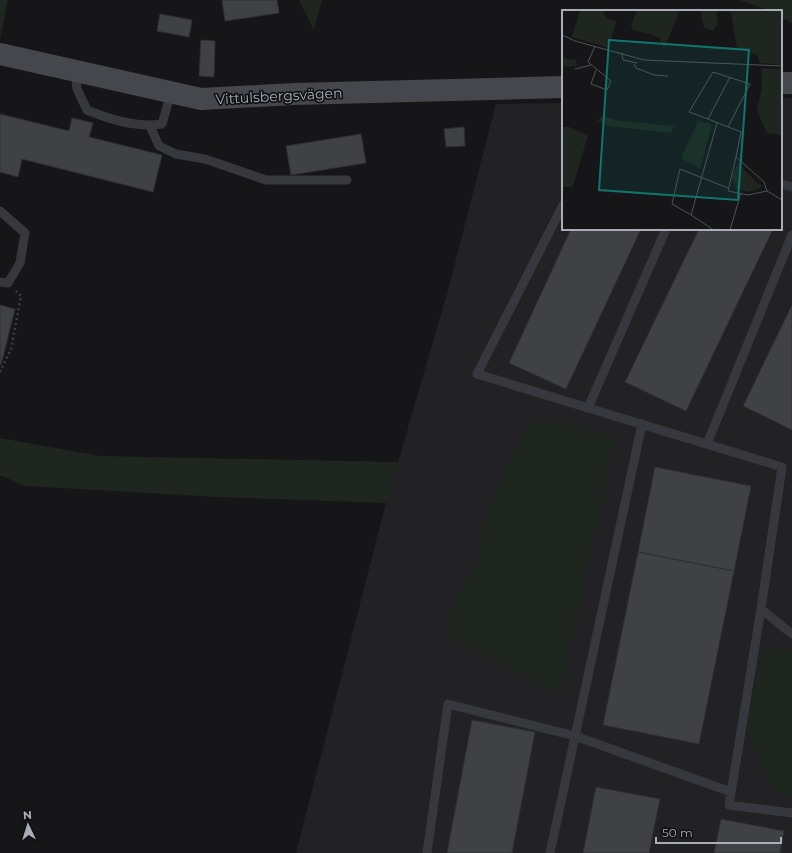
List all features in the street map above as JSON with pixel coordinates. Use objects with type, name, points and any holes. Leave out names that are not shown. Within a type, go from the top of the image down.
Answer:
[{"type":"street","name":"Vittulsbergsvägen","points":[[0,54],[201,99],[294,94],[562,87]]},
{"type":"street","points":[[782,84],[792,83]]},
{"type":"lane","points":[[75,71],[77,89],[87,110],[112,120],[150,126],[162,124],[172,93]]},
{"type":"lane","points":[[150,126],[159,146],[176,154],[206,159],[266,180],[347,180]]},
{"type":"lane","points":[[782,184],[792,187]]},
{"type":"lane","points":[[562,208],[477,374],[782,467],[761,610],[729,805],[792,813]]},
{"type":"lane","points":[[0,211],[25,233],[20,263],[4,283]]},
{"type":"lane","points":[[588,408],[666,230]]},
{"type":"lane","points":[[707,444],[792,235]]},
{"type":"lane","points":[[550,853],[642,424]]},
{"type":"lane","points":[[761,610],[792,634]]},
{"type":"lane","points":[[427,853],[448,704],[575,736],[731,792]]},
{"type":"path","points":[[0,372],[11,349],[22,296],[4,283]]},
{"type":"shaded area","points":[[0,0],[8,0],[0,40]]},
{"type":"shaded area","points":[[299,0],[322,0],[314,30]]},
{"type":"shaded area","points":[[739,0],[792,0],[792,23],[782,18],[782,10],[767,10]]},
{"type":"shaded area","points":[[782,98],[792,98],[792,853],[296,853],[386,503],[447,294],[496,104],[562,103],[562,230],[782,230]]},
{"type":"shaded area","points":[[556,421],[615,437],[560,694],[449,636],[454,604],[478,562],[487,521],[504,474],[530,423]]},
{"type":"shaded area","points":[[0,438],[100,456],[399,462],[386,503],[218,497],[25,486],[0,475]]},
{"type":"shaded area","points":[[775,647],[792,652],[792,796],[774,791],[746,727],[763,653]]},
{"type":"building","points":[[222,0],[277,0],[279,13],[225,21]]},
{"type":"building","points":[[160,14],[192,20],[189,37],[157,31]]},
{"type":"building","points":[[201,40],[215,41],[214,77],[199,76]]},
{"type":"building","points":[[0,114],[69,131],[72,118],[93,123],[89,137],[162,155],[153,192],[22,159],[18,177],[0,172]]},
{"type":"building","points":[[464,127],[465,146],[446,147],[444,129]]},
{"type":"building","points":[[361,134],[366,163],[291,175],[286,146]]},
{"type":"building","points":[[571,230],[641,230],[566,389],[509,363]]},
{"type":"building","points":[[699,230],[773,230],[686,411],[625,382]]},
{"type":"building","points":[[0,305],[15,309],[1,365],[0,364]]},
{"type":"building","points":[[792,305],[792,430],[743,406]]},
{"type":"building","points":[[655,467],[751,486],[734,571],[638,552]]},
{"type":"building","points":[[638,552],[734,571],[699,744],[603,725]]},
{"type":"building","points":[[472,720],[535,732],[512,853],[447,853]]},
{"type":"building","points":[[596,787],[660,799],[649,853],[583,853]]},
{"type":"building","points":[[721,819],[784,831],[780,853],[714,853]]}]
